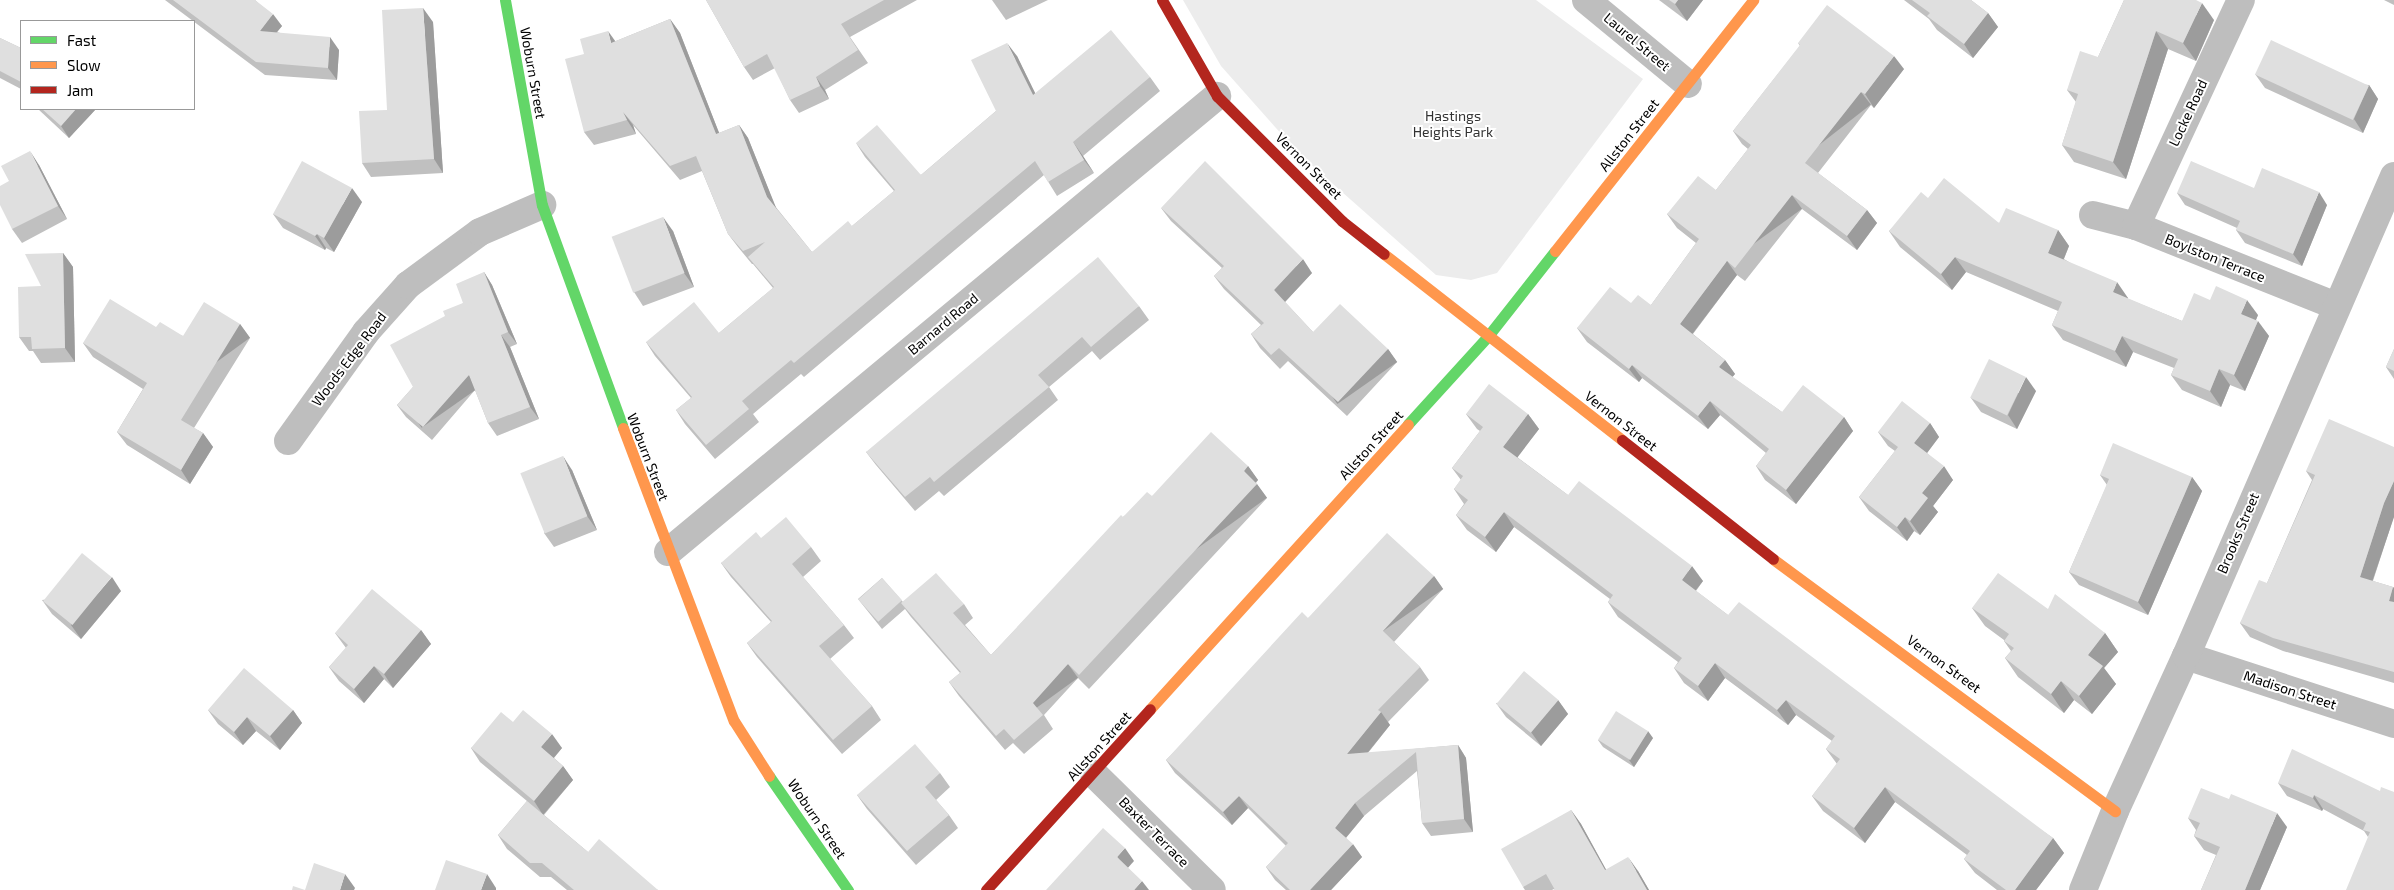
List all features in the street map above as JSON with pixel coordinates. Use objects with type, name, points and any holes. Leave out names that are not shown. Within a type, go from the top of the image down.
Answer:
[{"type":"street","name":"Woburn Street","points":[[505,0],[542,205],[668,552],[734,721],[804,830],[848,890]]},
{"type":"street","name":"Vernon Street","points":[[1162,0],[1217,96],[1342,221],[1773,559],[2115,811]]},
{"type":"street","name":"Laurel Street","points":[[1586,0],[1688,84]]},
{"type":"street","name":"Allston Street","points":[[986,890],[1094,774],[1488,336],[1753,0]]},
{"type":"street","name":"Locke Road","points":[[2136,226],[2240,0]]},
{"type":"street","name":"Barnard Road","points":[[668,552],[1217,96]]},
{"type":"street","name":"Brooks Street","points":[[2083,890],[2115,811],[2186,656],[2336,306],[2394,176]]},
{"type":"street","name":"Woods Edge Road","points":[[288,441],[366,332],[408,285],[480,232],[542,205]]},
{"type":"street","name":"Boylston Terrace","points":[[2093,214],[2136,226],[2336,306]]},
{"type":"street","name":"Madison Street","points":[[2186,656],[2394,724]]},
{"type":"street","name":"Baxter Terrace","points":[[1094,774],[1212,890]]},
{"type":"green space","name":"Hastings Heights Park","points":[[1183,0],[1536,0],[1643,79],[1497,273],[1471,280],[1436,275],[1299,154],[1221,66]]},
{"type":"building","points":[[173,0],[255,0],[273,14],[260,31],[330,37],[328,68],[256,62]]},
{"type":"building","points":[[706,0],[884,0],[841,24],[858,50],[816,77],[820,86],[790,100],[767,54],[744,67]]},
{"type":"building","points":[[1669,0],[1678,0],[1675,4]]},
{"type":"building","points":[[1912,0],[1971,0],[1988,13],[1964,44],[1927,16],[1930,13]]},
{"type":"building","points":[[2124,0],[2196,0],[2202,3],[2183,43],[2156,31],[2113,162],[2062,145],[2078,94],[2067,90],[2080,51],[2098,57]]},
{"type":"building","points":[[1827,5],[1894,56],[1865,94],[1861,92],[1805,163],[1867,210],[1847,236],[1792,195],[1735,268],[1727,261],[1680,324],[1725,360],[1719,367],[1782,412],[1803,385],[1844,417],[1786,490],[1756,466],[1769,449],[1710,401],[1698,416],[1632,365],[1629,369],[1577,328],[1610,287],[1631,303],[1638,295],[1651,305],[1699,239],[1667,214],[1698,176],[1716,190],[1751,145],[1733,131],[1800,45],[1798,43]]},
{"type":"building","points":[[423,8],[434,159],[362,163],[359,111],[387,110],[382,10]]},
{"type":"building","points":[[670,19],[716,134],[739,125],[767,197],[812,252],[848,221],[852,226],[895,190],[856,143],[877,125],[921,175],[996,111],[971,60],[1007,43],[1033,95],[1111,30],[1150,77],[1073,142],[1084,160],[1048,182],[1035,161],[794,363],[791,360],[742,401],[749,409],[706,445],[676,410],[692,397],[646,342],[694,302],[719,333],[774,287],[748,257],[765,242],[743,251],[728,234],[696,156],[670,166],[623,112],[627,120],[584,132],[565,59],[584,54],[580,39],[608,31],[611,43]]},
{"type":"building","points":[[0,38],[20,48],[20,81],[0,71]]},
{"type":"building","points":[[2271,40],[2369,86],[2353,120],[2255,74]]},
{"type":"building","points":[[43,110],[75,110],[61,126]]},
{"type":"building","points":[[30,151],[58,206],[12,229],[0,205],[0,186],[9,181],[1,166]]},
{"type":"building","points":[[302,161],[352,188],[324,238],[317,234],[315,236],[273,214]]},
{"type":"building","points":[[1205,161],[1303,259],[1274,290],[1313,332],[1340,304],[1388,349],[1338,402],[1279,348],[1271,355],[1251,334],[1264,323],[1214,276],[1224,266],[1161,208]]},
{"type":"building","points":[[2191,161],[2254,188],[2262,168],[2319,192],[2293,254],[2236,230],[2240,221],[2177,193]]},
{"type":"building","points":[[1944,178],[1999,223],[2006,208],[2058,230],[2048,253],[2117,282],[2113,292],[2182,321],[2194,293],[2210,300],[2216,286],[2247,300],[2241,314],[2258,321],[2234,375],[2219,369],[2210,391],[2171,375],[2178,359],[2122,336],[2115,351],[2052,325],[2062,302],[1955,257],[1941,274],[1889,231],[1921,192],[1928,198]]},
{"type":"building","points":[[663,217],[685,273],[633,293],[612,237]]},
{"type":"building","points":[[63,253],[65,348],[32,349],[31,337],[19,337],[18,287],[41,286],[25,254]]},
{"type":"building","points":[[1098,257],[1139,306],[1091,347],[1082,337],[1038,375],[1049,387],[934,482],[930,477],[905,497],[866,452]]},
{"type":"building","points":[[484,272],[508,332],[501,335],[530,407],[488,423],[469,375],[423,427],[397,405],[413,387],[390,345],[445,316],[443,311],[463,303],[456,284]]},
{"type":"building","points":[[110,299],[156,327],[160,322],[183,336],[204,302],[240,324],[181,420],[203,433],[181,470],[117,432],[147,383],[83,343]]},
{"type":"building","points":[[2394,349],[2394,371],[2386,367]]},
{"type":"building","points":[[1989,359],[2026,377],[2007,416],[1970,398]]},
{"type":"building","points":[[1489,384],[1528,414],[1503,447],[1568,495],[1579,481],[1692,566],[1682,580],[1728,615],[1739,602],[2053,838],[2015,890],[2006,890],[1964,859],[1970,851],[1885,787],[1854,828],[1812,796],[1840,759],[1826,749],[1835,736],[1786,700],[1777,710],[1715,663],[1698,686],[1674,668],[1682,658],[1608,602],[1613,595],[1504,512],[1485,537],[1456,515],[1468,500],[1454,489],[1463,476],[1452,468],[1483,427],[1466,414]]},
{"type":"building","points":[[1902,401],[1930,423],[1914,443],[1944,466],[1922,493],[1928,498],[1910,521],[1905,517],[1897,527],[1859,497],[1898,447],[1878,432]]},
{"type":"building","points":[[2329,419],[2394,447],[2394,481],[2384,503],[2360,577],[2393,587],[2389,601],[2394,602],[2394,672],[2273,638],[2240,623],[2259,580],[2267,583],[2315,475],[2306,471]]},
{"type":"building","points":[[1211,432],[1248,466],[1244,471],[1257,484],[1079,675],[1068,664],[1033,703],[1043,715],[1014,740],[1004,729],[996,736],[949,682],[961,672],[901,603],[936,573],[964,604],[953,613],[991,655],[1121,515],[1123,517],[1147,492],[1152,496]]},
{"type":"building","points":[[2113,443],[2192,477],[2138,602],[2069,572],[2109,479],[2100,475]]},
{"type":"building","points":[[563,456],[587,516],[545,533],[520,473]]},
{"type":"building","points":[[786,517],[811,547],[792,564],[844,625],[819,646],[872,706],[833,740],[747,643],[772,621],[721,563],[756,532],[761,538]]},
{"type":"building","points":[[1387,533],[1434,576],[1383,631],[1420,667],[1378,710],[1381,712],[1347,754],[1458,745],[1464,819],[1422,823],[1416,752],[1355,803],[1335,828],[1353,844],[1310,890],[1290,890],[1266,867],[1288,843],[1239,796],[1223,812],[1166,760],[1302,612],[1308,618]]},
{"type":"building","points":[[82,553],[112,577],[73,625],[43,601]]},
{"type":"building","points":[[1998,573],[2048,609],[2055,594],[2105,633],[2088,655],[2103,666],[2079,696],[2061,681],[2051,694],[2005,658],[2014,648],[2004,641],[2009,634],[1972,608]]},
{"type":"building","points":[[882,578],[902,600],[878,622],[858,599]]},
{"type":"building","points":[[372,589],[421,630],[384,674],[374,666],[354,689],[329,667],[348,645],[335,633]]},
{"type":"building","points":[[244,668],[293,710],[270,736],[247,717],[234,732],[208,710]]},
{"type":"building","points":[[1524,671],[1558,700],[1531,733],[1496,704]]},
{"type":"building","points":[[523,710],[552,734],[541,747],[563,766],[534,801],[471,748],[501,712],[513,722]]},
{"type":"building","points":[[1616,711],[1648,731],[1630,760],[1598,740]]},
{"type":"building","points":[[915,744],[940,773],[925,787],[949,815],[907,851],[857,795]]},
{"type":"building","points":[[2292,749],[2380,791],[2381,787],[2394,792],[2394,890],[2346,890],[2370,832],[2363,830],[2366,823],[2314,795],[2313,798],[2278,783]]},
{"type":"building","points":[[2201,788],[2229,799],[2231,794],[2277,813],[2245,890],[2201,890],[2220,847],[2194,836],[2200,823],[2188,818]]},
{"type":"building","points":[[527,801],[588,852],[599,839],[658,890],[574,890],[542,863],[530,863],[498,835]]},
{"type":"building","points":[[1571,810],[1605,870],[1628,857],[1647,890],[1555,890],[1546,874],[1523,887],[1501,849]]},
{"type":"building","points":[[1103,828],[1125,848],[1117,857],[1142,881],[1134,890],[1046,890]]},
{"type":"building","points":[[446,860],[487,874],[481,890],[435,890]]},
{"type":"building","points":[[314,863],[345,874],[340,890],[305,890]]},
{"type":"building","points":[[293,886],[305,890],[292,890]]},
{"type":"traffic: fast","points":[[505,0],[542,205],[623,428]]},
{"type":"traffic: fast","points":[[1408,424],[1488,336],[1555,251]]},
{"type":"traffic: fast","points":[[769,776],[848,890]]},
{"type":"traffic: slow","points":[[1555,251],[1753,0]]},
{"type":"traffic: slow","points":[[1384,254],[1622,440]]},
{"type":"traffic: slow","points":[[1150,709],[1408,424]]},
{"type":"traffic: slow","points":[[623,428],[734,721],[769,776]]},
{"type":"traffic: slow","points":[[1773,559],[2115,811]]},
{"type":"traffic: jam","points":[[1162,0],[1217,96],[1342,221],[1384,254]]},
{"type":"traffic: jam","points":[[1622,440],[1773,559]]},
{"type":"traffic: jam","points":[[986,890],[1150,709]]}]
